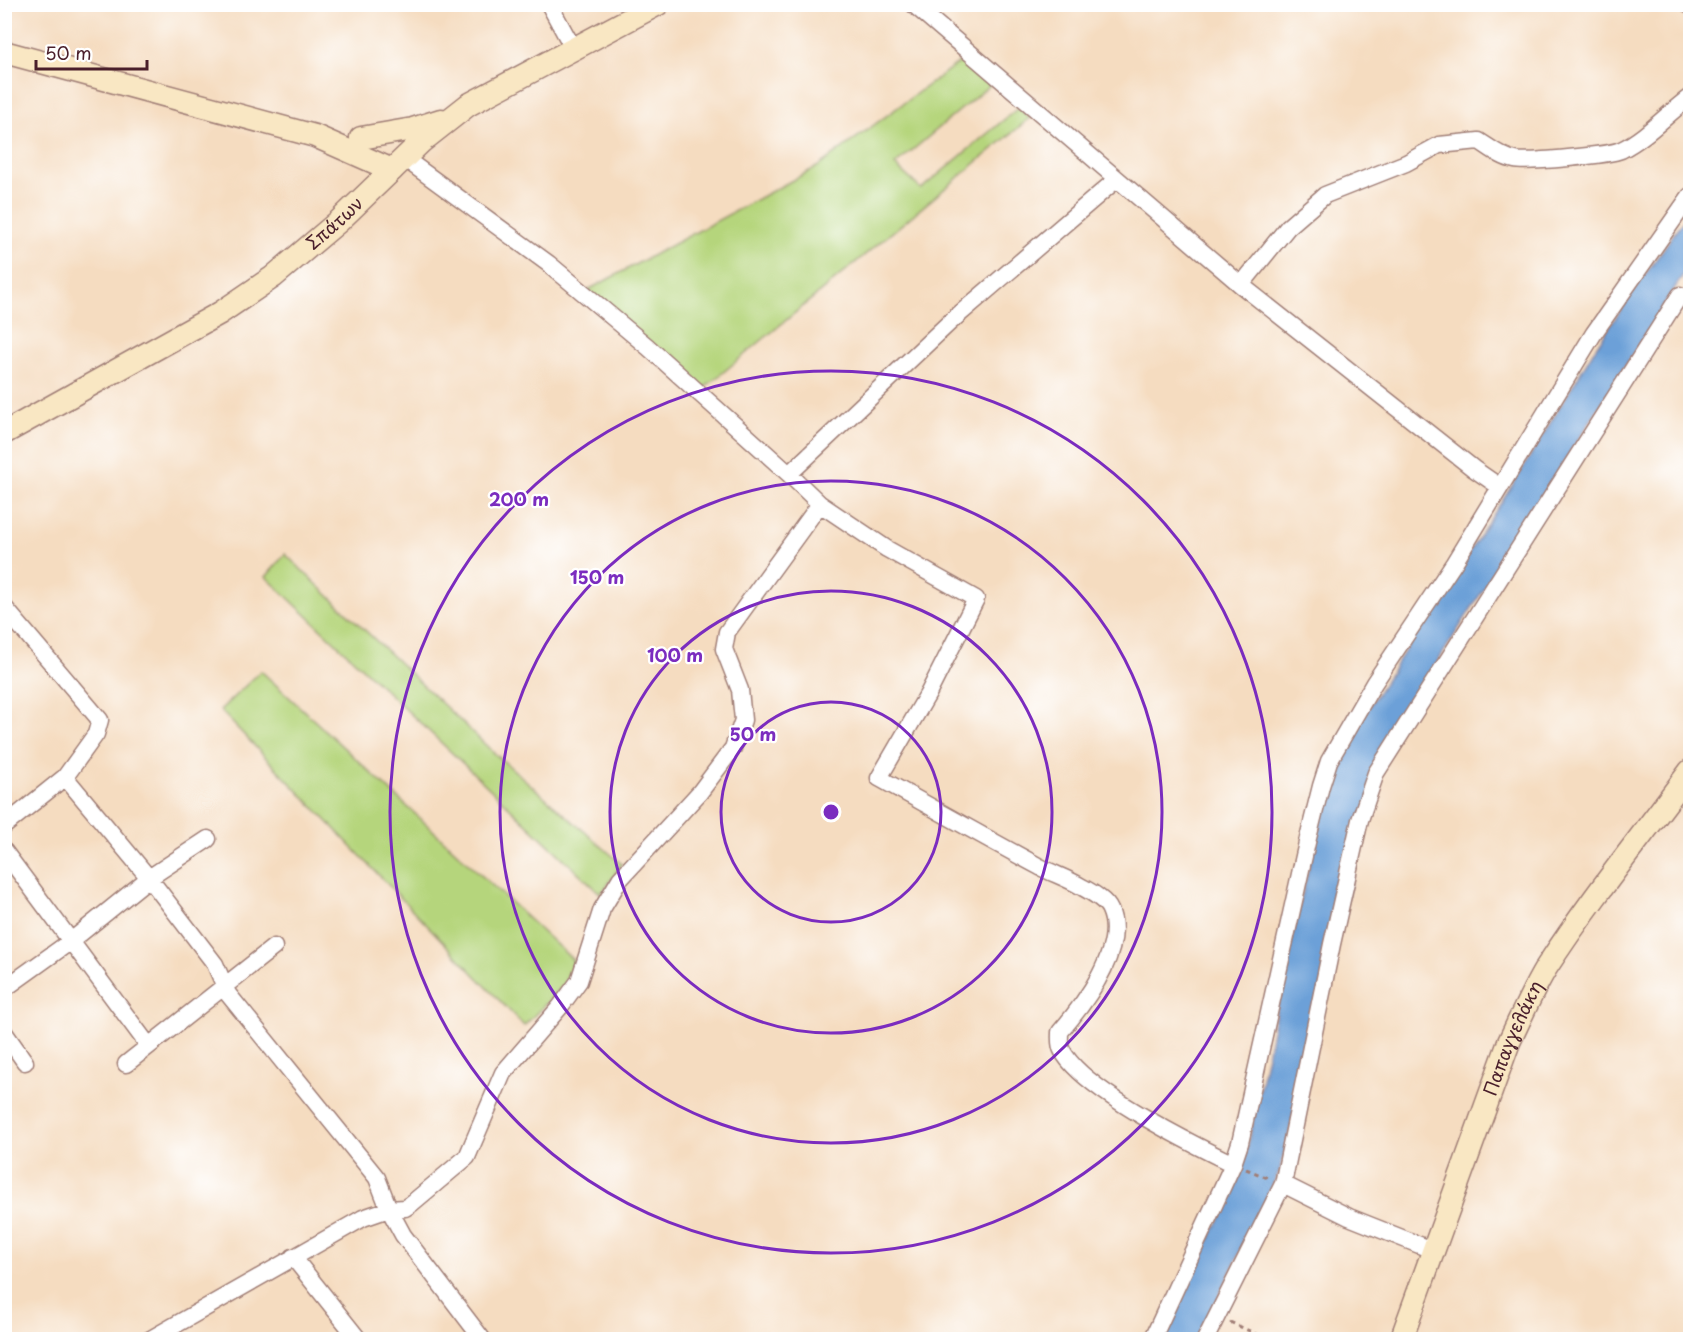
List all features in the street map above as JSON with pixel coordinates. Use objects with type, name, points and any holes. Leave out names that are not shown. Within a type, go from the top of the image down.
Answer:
[{"type":"main road","name":"Σπάτων","points":[[4,433],[220,313],[273,277],[339,221],[398,164],[454,115],[487,94],[658,4]]},
{"type":"main road","points":[[4,52],[315,136],[398,164]]},
{"type":"main road","points":[[315,136],[361,138],[413,129],[454,115]]},
{"type":"main road","points":[[361,138],[398,164]]},
{"type":"main road","name":"Παπαγγελάκη","points":[[1401,1340],[1509,1042],[1540,980],[1569,936],[1690,771]]},
{"type":"street","points":[[549,4],[573,48]]},
{"type":"street","points":[[913,4],[1241,285],[1465,462],[1500,487]]},
{"type":"street","points":[[1241,285],[1288,227],[1326,195],[1406,163],[1439,145],[1479,141],[1495,152],[1514,160],[1537,160],[1619,151],[1651,130],[1690,97]]},
{"type":"street","points":[[398,164],[549,264],[648,347],[820,504],[887,549],[976,599],[928,694],[879,778],[1100,898],[1110,909],[1114,930],[1110,952],[1096,982],[1074,1016],[1060,1032],[1060,1048],[1072,1065],[1096,1086],[1201,1149],[1233,1164]]},
{"type":"street","points":[[789,474],[949,323],[1117,179]]},
{"type":"street","points":[[1152,1340],[1233,1164],[1313,818],[1329,761],[1374,683],[1454,563],[1594,333],[1690,196]]},
{"type":"street","points":[[1205,1340],[1283,1184],[1360,820],[1376,773],[1680,295]]},
{"type":"street","points":[[149,1340],[363,1218],[389,1209],[405,1208],[467,1157],[503,1073],[560,1007],[579,981],[602,909],[620,879],[700,792],[733,748],[743,720],[740,690],[724,649],[727,632],[820,504]]},
{"type":"street","points":[[4,607],[100,720],[96,734],[65,777],[4,826]]},
{"type":"street","points":[[65,777],[149,878],[215,964],[228,994],[377,1178],[389,1209],[403,1235],[483,1340]]},
{"type":"street","points":[[4,989],[71,941],[149,878],[208,839]]},
{"type":"street","points":[[4,851],[148,1045]]},
{"type":"street","points":[[126,1064],[274,947]]},
{"type":"street","points":[[4,1032],[25,1062]]},
{"type":"street","points":[[1283,1184],[1349,1217],[1432,1250]]},
{"type":"street","points":[[293,1257],[359,1340]]},
{"type":"path","points":[[1233,1164],[1283,1184]]},
{"type":"path","points":[[1218,1316],[1269,1340]]},
{"type":"green space","points":[[962,60],[991,84],[895,165],[921,189],[1018,108],[1030,118],[703,389],[588,290],[817,167]]},
{"type":"green space","points":[[285,554],[493,752],[622,864],[601,894],[266,577]]},
{"type":"green space","points":[[261,671],[574,961],[563,986],[524,1026],[220,710]]},
{"type":"water","points":[[1690,211],[1690,264],[1384,746],[1280,1170],[1198,1339],[1161,1340],[1234,1189],[1245,1159],[1291,941],[1335,763],[1353,731],[1519,475],[1596,347]]}]
